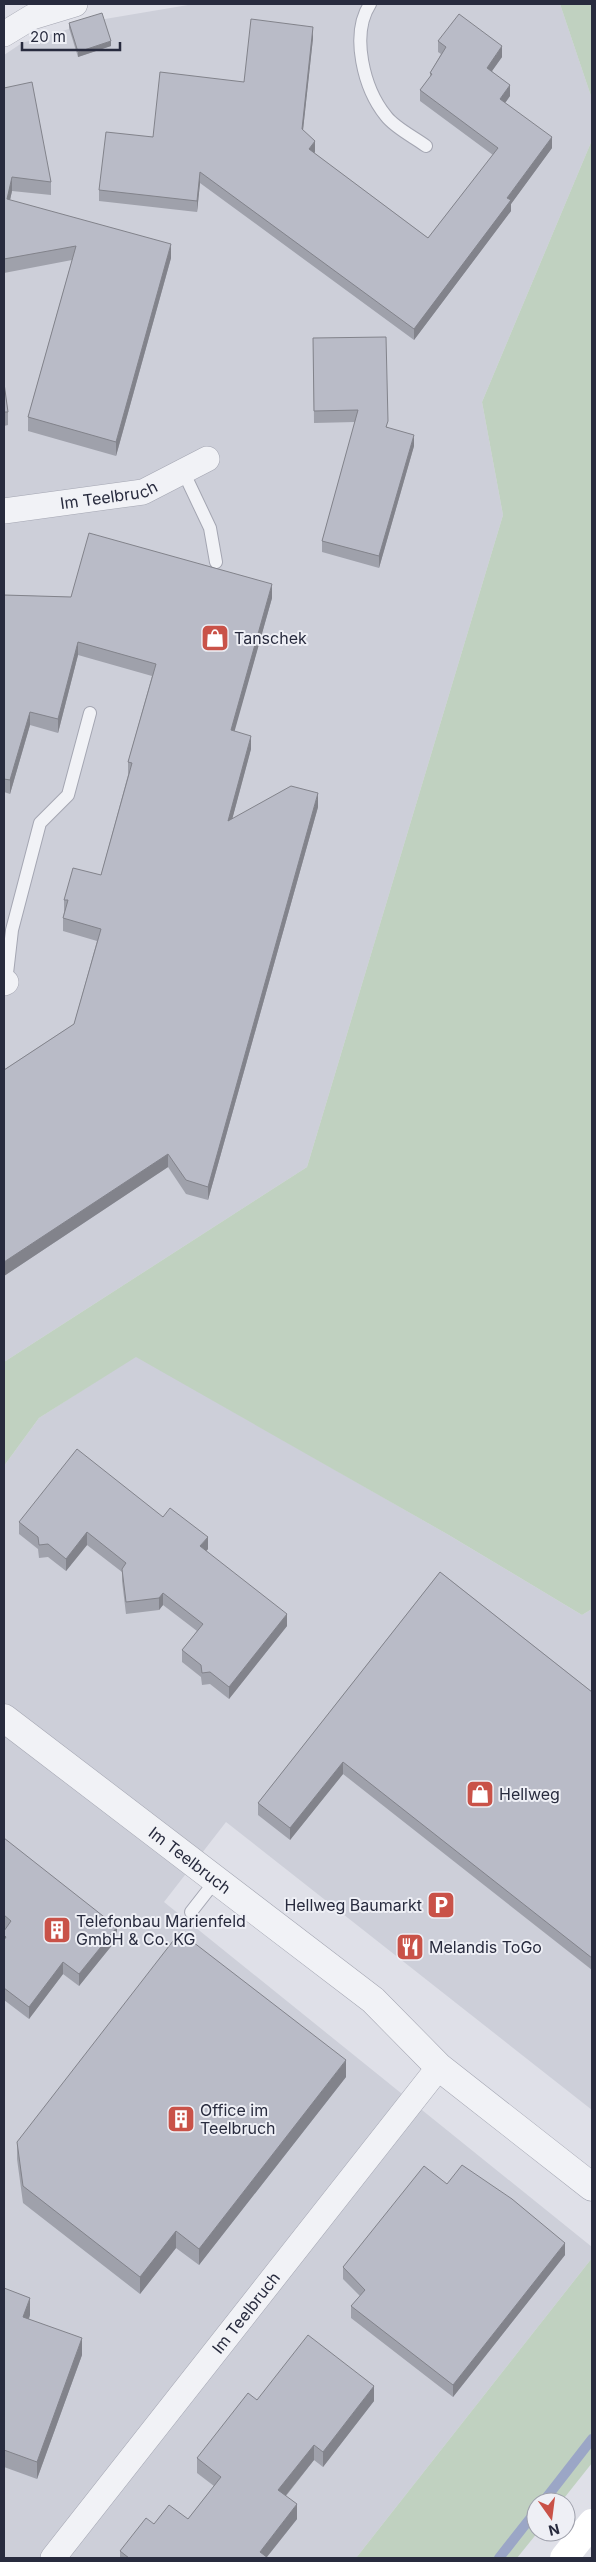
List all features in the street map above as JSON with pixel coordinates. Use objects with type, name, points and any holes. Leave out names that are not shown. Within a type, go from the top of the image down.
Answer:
[{"type":"main road","points":[[564,2558],[592,2523]]},
{"type":"street","points":[[4,34],[32,17],[75,4]]},
{"type":"street","name":"Im Teelbruch","points":[[4,511],[143,492],[207,459]]},
{"type":"street","name":"Im Teelbruch","points":[[4,1718],[373,2000],[439,2067],[592,2186]]},
{"type":"street","name":"Im Teelbruch","points":[[53,2558],[439,2067]]},
{"type":"lane","points":[[370,4],[362,24],[366,78],[375,100],[387,118],[426,146]]},
{"type":"lane","points":[[183,471],[210,528],[216,562]]},
{"type":"lane","points":[[5,983],[12,930],[40,823],[68,795],[90,713]]},
{"type":"lane","points":[[191,1912],[216,1880]]},
{"type":"shaded area","points":[[194,4],[560,4],[592,99],[592,140],[482,402],[503,515],[307,1167],[4,1362],[4,55],[22,43],[99,20]]},
{"type":"shaded area","points":[[136,1356],[447,1534],[582,1615],[592,1609],[592,2110],[226,1822],[164,1902],[592,2247],[592,2258],[356,2558],[4,2558],[4,1466],[39,1418]]},
{"type":"green space","points":[[560,4],[592,4],[592,99]]},
{"type":"green space","points":[[592,140],[592,1609],[582,1615],[447,1534],[136,1357],[39,1418],[4,1466],[4,1362],[307,1167],[503,515],[482,402]]},
{"type":"green space","points":[[592,2258],[592,2463],[569,2492],[526,2492],[526,2542],[530,2542],[517,2558],[356,2558]]},
{"type":"building","points":[[102,13],[111,41],[78,52],[69,23]]},
{"type":"building","points":[[459,14],[502,46],[487,68],[510,85],[500,99],[552,137],[507,198],[511,200],[414,329],[200,172],[197,201],[99,190],[106,132],[153,137],[160,72],[244,82],[251,19],[313,27],[302,129],[315,141],[309,149],[428,238],[498,148],[420,90],[432,74],[430,73],[446,47],[438,41]]},
{"type":"building","points":[[32,82],[51,182],[12,177],[7,199],[171,244],[116,442],[28,417],[76,246],[4,259],[4,88]]},
{"type":"building","points":[[386,337],[388,421],[386,427],[414,435],[379,556],[322,541],[358,410],[314,411],[313,338]]},
{"type":"building","points":[[4,383],[8,412],[4,412]]},
{"type":"building","points":[[89,533],[272,584],[231,730],[251,736],[228,821],[291,786],[318,793],[208,1187],[186,1180],[168,1154],[4,1262],[4,1070],[74,1024],[101,929],[63,918],[68,900],[64,900],[73,868],[101,875],[132,763],[128,762],[156,664],[78,642],[58,719],[30,712],[10,780],[4,779],[4,595],[71,597]]},
{"type":"building","points":[[77,1449],[163,1517],[170,1508],[208,1537],[200,1546],[287,1614],[229,1687],[210,1672],[202,1673],[201,1665],[182,1650],[203,1624],[163,1593],[159,1598],[126,1602],[122,1569],[126,1563],[87,1532],[66,1559],[48,1544],[39,1545],[38,1537],[19,1522]]},
{"type":"building","name":"Hellweg","points":[[440,1572],[592,1692],[592,1958],[343,1762],[290,1828],[258,1803]]},
{"type":"building","name":"Telefonbau Marienfeld GmbH & Co. KG","points":[[4,1838],[117,1927],[79,1974],[63,1962],[29,2007],[4,1988],[4,1940],[6,1937],[4,1931],[11,1921],[4,1915]]},
{"type":"building","name":"Office im Teelbruch","points":[[180,1932],[346,2060],[199,2249],[176,2231],[140,2277],[23,2186],[17,2142]]},
{"type":"building","points":[[462,2165],[512,2199],[565,2243],[453,2385],[351,2306],[365,2290],[343,2267],[424,2166],[447,2184]]},
{"type":"building","points":[[4,2288],[30,2298],[23,2317],[82,2338],[37,2462],[4,2450]]},
{"type":"building","points":[[308,2335],[374,2386],[323,2452],[314,2445],[278,2490],[297,2504],[260,2552],[268,2558],[129,2558],[120,2551],[146,2518],[154,2524],[169,2505],[188,2519],[221,2477],[197,2458],[248,2393],[257,2400]]},
{"type":"waterway","points":[[551,2492],[592,2439]]},
{"type":"waterway","points":[[499,2558],[526,2524]]},
{"type":"place","name":"Tanschek","points":[[215,638]]},
{"type":"place","name":"Hellweg","points":[[480,1794]]},
{"type":"place","name":"Hellweg Baumarkt","points":[[441,1905]]},
{"type":"place","name":"Telefonbau Marienfeld GmbH & Co. KG","points":[[57,1930]]},
{"type":"place","name":"Melandis ToGo","points":[[410,1947]]},
{"type":"place","name":"Office im Teelbruch","points":[[181,2119]]}]
